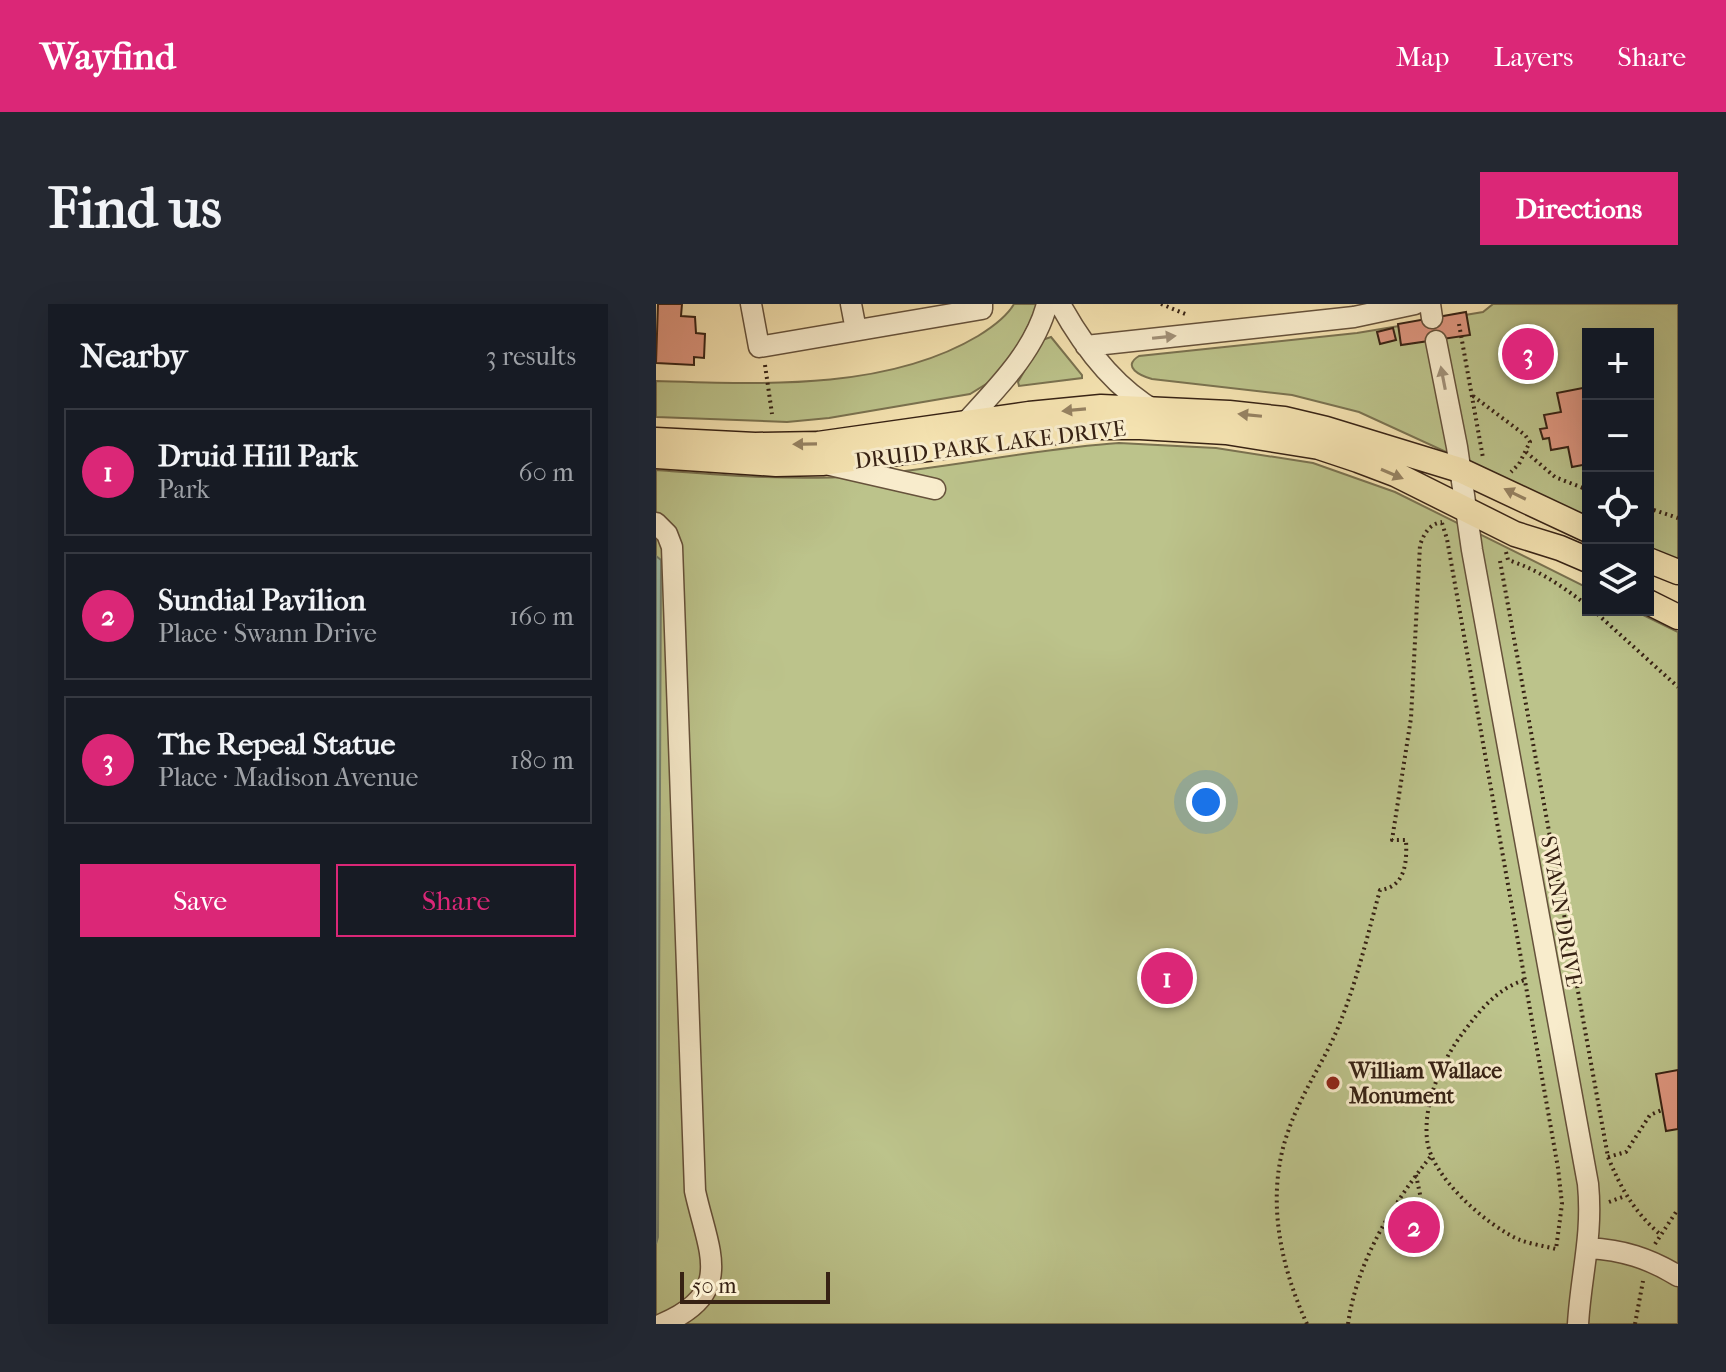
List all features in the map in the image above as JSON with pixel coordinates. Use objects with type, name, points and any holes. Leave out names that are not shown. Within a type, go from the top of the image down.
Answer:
[{"type":"main road","name":"DRUID PARK LAKE DRIVE","points":[[656,440],[755,445],[818,444],[966,422],[1101,407],[1284,419],[1460,470],[1582,527]]},
{"type":"main road","name":"DRUID PARK LAKE DRIVE","points":[[656,456],[776,464],[822,463],[1093,427],[1202,430],[1319,447],[1395,474],[1465,507],[1510,542],[1560,548],[1582,557]]},
{"type":"main road","points":[[1510,542],[1582,569]]},
{"type":"main road","points":[[1654,562],[1678,572]]},
{"type":"main road","points":[[1654,590],[1678,600]]},
{"type":"main road","points":[[1654,605],[1678,617]]},
{"type":"street","points":[[751,304],[759,347],[856,330],[926,311],[982,309],[982,304]]},
{"type":"street","points":[[851,304],[856,330]]},
{"type":"street","points":[[966,422],[1020,359],[1044,317],[1047,304]]},
{"type":"street","points":[[1060,304],[1086,346],[1108,373],[1152,409],[1202,430]]},
{"type":"street","points":[[1086,346],[1354,317],[1415,304]]},
{"type":"street","name":"SWANN DRIVE","points":[[1436,341],[1588,1184],[1589,1248],[1578,1324]]},
{"type":"street","points":[[822,463],[935,489]]},
{"type":"street","points":[[656,523],[667,534],[672,547],[695,1191],[712,1252],[710,1283],[695,1308],[662,1324]]},
{"type":"street","points":[[1589,1248],[1629,1252],[1678,1276]]},
{"type":"path","points":[[1161,304],[1201,319]]},
{"type":"path","points":[[1459,324],[1483,460]]},
{"type":"path","points":[[764,364],[772,414]]},
{"type":"path","points":[[1473,396],[1530,442],[1508,475]]},
{"type":"path","points":[[1526,452],[1555,477],[1582,488]]},
{"type":"path","points":[[1654,510],[1678,518]]},
{"type":"path","points":[[1307,1324],[1283,1257],[1275,1195],[1279,1162],[1289,1128],[1350,997],[1380,890],[1389,889],[1402,877],[1408,862],[1406,840],[1392,840],[1411,718],[1420,545],[1434,523],[1442,522],[1447,539],[1525,980],[1561,1187],[1556,1249],[1522,1241],[1484,1217],[1443,1176],[1431,1156],[1427,1139],[1429,1106],[1456,1041],[1493,997],[1525,980]]},
{"type":"path","points":[[1508,560],[1510,542]]},
{"type":"path","points":[[1492,561],[1508,560],[1531,567],[1560,583],[1582,601]]},
{"type":"path","points":[[1500,561],[1608,1157],[1625,1196],[1641,1218],[1661,1235]]},
{"type":"path","points":[[1600,616],[1678,687]]},
{"type":"path","points":[[1608,1157],[1626,1152],[1650,1115],[1662,1110]]},
{"type":"path","points":[[1348,1324],[1357,1285],[1374,1242],[1431,1156]]},
{"type":"path","points":[[1416,1175],[1422,1204],[1420,1213]]},
{"type":"path","points":[[1601,1205],[1625,1196]]},
{"type":"path","points":[[1652,1248],[1677,1210]]},
{"type":"path","points":[[1635,1324],[1645,1270]]},
{"type":"green space","points":[[1014,304],[1039,304],[1013,356],[991,381],[970,394],[787,422],[656,417],[656,381],[779,383],[863,375],[904,367],[942,354],[978,336],[1003,318]]},
{"type":"green space","points":[[1493,304],[1678,304],[1678,560],[1654,550],[1654,328],[1582,328],[1582,514],[1359,412],[1292,395],[1152,379],[1132,367],[1139,356],[1357,333],[1483,312]]},
{"type":"green space","points":[[1051,337],[1082,378],[1019,386],[1018,382],[1042,340]]},
{"type":"green space","points":[[1119,443],[1216,448],[1313,463],[1395,492],[1582,585],[1582,616],[1645,616],[1678,632],[1678,1324],[656,1324],[656,470],[782,478],[858,476]]},
{"type":"shaded area","points":[[656,556],[661,560],[656,1244]]},
{"type":"building","points":[[658,304],[682,304],[681,316],[695,317],[696,333],[705,334],[704,358],[694,357],[694,365],[656,363]]},
{"type":"building","points":[[1466,312],[1470,335],[1401,345],[1398,324]]},
{"type":"building","points":[[1393,328],[1396,340],[1380,344],[1377,332]]},
{"type":"building","points":[[1582,388],[1582,465],[1572,467],[1568,447],[1551,450],[1549,438],[1543,439],[1540,429],[1547,428],[1544,415],[1561,412],[1557,393]]},
{"type":"building","points":[[1678,1070],[1678,1129],[1666,1131],[1656,1074]]},
{"type":"building","points":[[1414,1211],[1424,1215],[1427,1223],[1421,1238],[1412,1242],[1404,1238],[1400,1230],[1406,1215]]},
{"type":"place","name":"The Repeal Statue","points":[[1528,354]]},
{"type":"place","name":"Druid Hill Park","points":[[1167,978]]},
{"type":"place","name":"William Wallace Monument","points":[[1333,1083]]},
{"type":"place","name":"Sundial Pavilion","points":[[1414,1227]]}]
